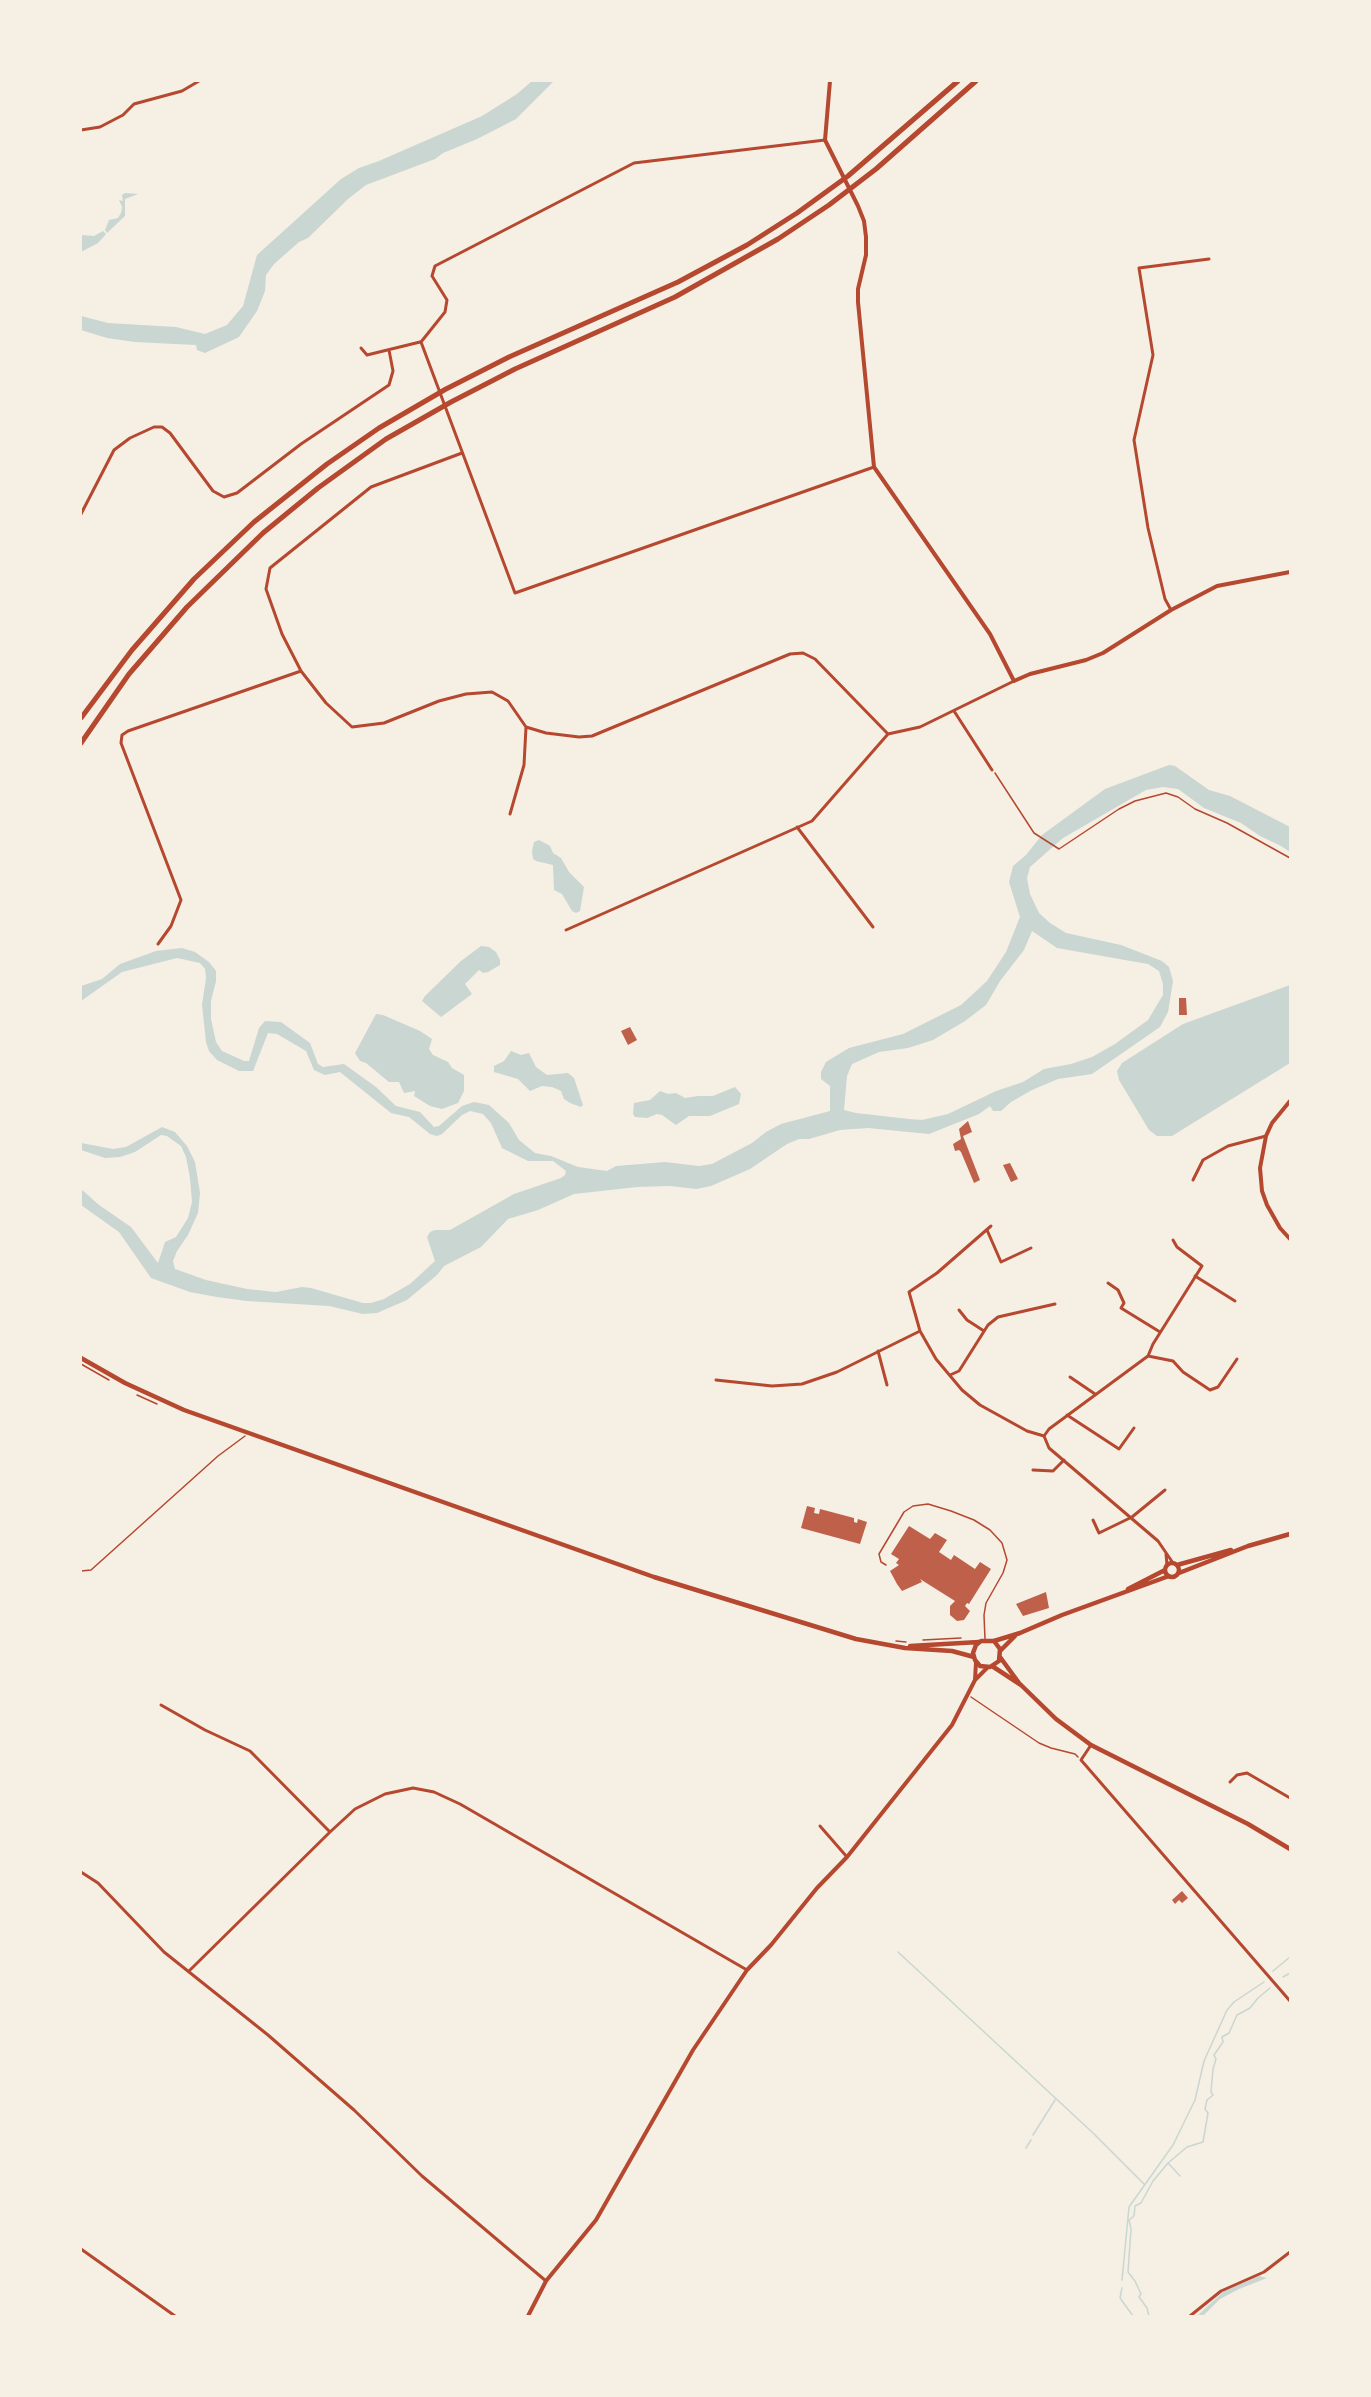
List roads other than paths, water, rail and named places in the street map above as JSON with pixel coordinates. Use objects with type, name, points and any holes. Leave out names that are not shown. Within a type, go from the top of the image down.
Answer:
[{"type":"highway","points":[[81,718],[132,650],[194,579],[254,522],[327,464],[379,428],[446,389],[529,348],[678,282],[747,245],[848,176],[958,81]]},
{"type":"highway","points":[[81,743],[129,675],[187,607],[263,533],[318,488],[386,440],[451,402],[515,369],[685,292],[778,239],[855,186],[976,81]]},
{"type":"main road","points":[[81,1358],[162,1401],[654,1577],[874,1643],[905,1648],[952,1651],[975,1659],[982,1666],[990,1667],[1020,1685],[1056,1719],[1091,1744],[1248,1824],[1290,1849]]},
{"type":"main road","points":[[1123,1592],[1166,1567],[1290,1534]]},
{"type":"main road","points":[[874,1643],[914,1646],[994,1641],[1123,1592],[1175,1576],[1248,1546]]},
{"type":"main road","points":[[1175,1564],[1179,1573]]},
{"type":"main road","points":[[1166,1567],[1169,1576]]},
{"type":"main road","points":[[990,1667],[1006,1643],[1020,1633]]},
{"type":"main road","points":[[975,1659],[974,1648],[982,1641]]},
{"type":"main road","points":[[994,1641],[1020,1685]]},
{"type":"street","points":[[81,130],[100,127],[117,118],[134,104],[182,91],[199,81]]},
{"type":"street","points":[[830,81],[825,140],[858,206],[867,237],[858,302],[874,467],[990,634],[1014,681]]},
{"type":"street","points":[[361,348],[367,355],[421,342],[445,312],[447,300],[432,276],[435,266],[634,163],[825,140]]},
{"type":"street","points":[[1171,610],[1165,599],[1148,528],[1134,440],[1153,355],[1139,268],[1209,258]]},
{"type":"street","points":[[421,342],[515,593],[874,467]]},
{"type":"street","points":[[81,514],[114,450],[130,438],[154,427],[162,426],[170,433],[213,491],[224,497],[237,493],[301,444],[389,385],[393,371],[389,350]]},
{"type":"street","points":[[462,453],[371,487],[270,568],[266,589],[282,634],[301,671],[326,703],[352,727],[384,723],[439,701],[466,694],[492,692],[508,701],[526,727],[524,765],[510,814]]},
{"type":"street","points":[[566,930],[812,821],[888,734],[920,727],[1030,674],[1086,660],[1103,653],[1171,610],[1217,586],[1290,572]]},
{"type":"street","points":[[526,727],[546,733],[579,737],[592,736],[790,654],[803,653],[815,659],[888,734]]},
{"type":"street","points":[[158,944],[171,926],[181,900],[121,743],[122,735],[301,671]]},
{"type":"street","points":[[954,711],[992,770]]},
{"type":"street","points":[[797,827],[873,927]]},
{"type":"street","points":[[1290,1101],[1272,1123],[1266,1136],[1260,1168],[1262,1191],[1272,1217],[1290,1239]]},
{"type":"street","points":[[1193,1180],[1203,1160],[1228,1146],[1266,1136]]},
{"type":"street","points":[[990,1226],[937,1273],[909,1292],[920,1331],[936,1359],[962,1390],[980,1405],[1027,1431],[1044,1436]]},
{"type":"street","points":[[986,1230],[1001,1262],[1031,1248]]},
{"type":"street","points":[[1044,1436],[1067,1415],[1148,1356],[1202,1266],[1177,1247],[1173,1240]]},
{"type":"street","points":[[1195,1276],[1235,1301]]},
{"type":"street","points":[[1108,1283],[1118,1290],[1124,1303],[1121,1308],[1161,1332]]},
{"type":"street","points":[[950,1375],[959,1371],[988,1325],[998,1317],[1055,1304]]},
{"type":"street","points":[[959,1310],[967,1320],[984,1331]]},
{"type":"street","points":[[716,1380],[772,1386],[802,1384],[837,1372],[920,1331]]},
{"type":"street","points":[[878,1351],[887,1385]]},
{"type":"street","points":[[1148,1356],[1173,1361],[1183,1372],[1210,1390],[1218,1387],[1237,1359]]},
{"type":"street","points":[[1070,1377],[1096,1395]]},
{"type":"street","points":[[1067,1415],[1119,1449],[1134,1428]]},
{"type":"street","points":[[1044,1436],[1049,1448],[1132,1517],[1165,1550],[1175,1564]]},
{"type":"street","points":[[1033,1470],[1053,1471],[1064,1461]]},
{"type":"street","points":[[1092,1520],[1099,1533],[1132,1517],[1165,1490]]},
{"type":"street","points":[[1165,1550],[1166,1567]]},
{"type":"street","points":[[528,2316],[546,2281],[596,2220],[688,2058],[747,1970],[771,1945],[817,1888],[847,1857],[952,1725],[975,1680],[975,1659]]},
{"type":"street","points":[[975,1680],[990,1667]]},
{"type":"street","points":[[161,1705],[250,1751],[330,1832]]},
{"type":"street","points":[[1091,1744],[1081,1760],[1290,2001]]},
{"type":"street","points":[[1230,1782],[1238,1775],[1247,1773],[1290,1798]]},
{"type":"street","points":[[189,1971],[355,1809],[385,1794],[413,1788],[434,1792],[471,1810],[747,1970]]},
{"type":"street","points":[[820,1826],[847,1857]]},
{"type":"street","points":[[81,1872],[98,1883],[164,1952],[277,2042],[354,2110],[422,2176],[546,2281]]},
{"type":"street","points":[[81,2249],[175,2316]]},
{"type":"street","points":[[1190,2316],[1221,2291],[1264,2272],[1290,2252]]},
{"type":"lane","points":[[886,1565],[881,1562],[879,1554],[904,1512],[913,1506],[928,1504],[951,1511],[974,1520],[990,1530],[1002,1543],[1007,1560],[1003,1573],[986,1603],[982,1641]]},
{"type":"waterway","points":[[898,1952],[1093,2133],[1144,2184]]},
{"type":"waterway","points":[[1273,1971],[1290,1957]]},
{"type":"waterway","points":[[1283,1977],[1290,1973]]},
{"type":"waterway","points":[[1122,2280],[1129,2207],[1173,2145],[1195,2100],[1204,2061],[1227,2010],[1234,2002],[1264,1982]]},
{"type":"waterway","points":[[1149,2316],[1147,2308],[1139,2297],[1141,2294],[1135,2281],[1128,2272],[1131,2229],[1129,2220],[1134,2216],[1135,2206],[1141,2203],[1153,2181],[1168,2163],[1187,2147],[1203,2142],[1208,2113],[1205,2109],[1207,2100],[1213,2095],[1211,2092],[1216,2059],[1214,2055],[1223,2042],[1222,2037],[1229,2033],[1237,2015],[1250,2008],[1270,1988]]},
{"type":"waterway","points":[[1033,2135],[1055,2100]]},
{"type":"waterway","points":[[1026,2148],[1031,2140]]},
{"type":"waterway","points":[[1169,2164],[1180,2176]]},
{"type":"waterway","points":[[1122,2288],[1120,2298],[1133,2316]]}]
